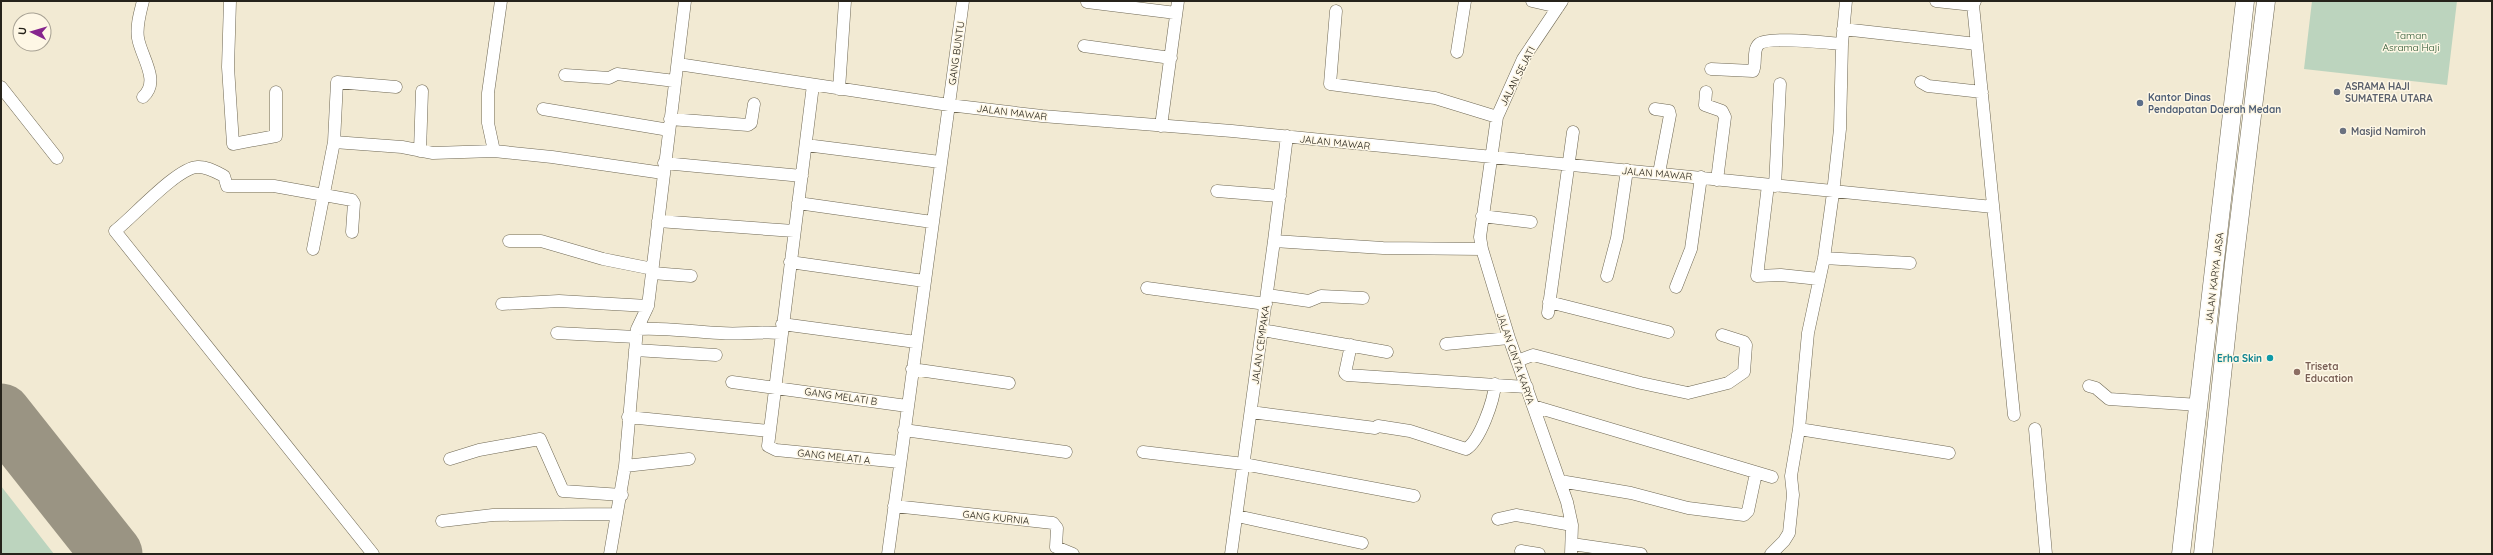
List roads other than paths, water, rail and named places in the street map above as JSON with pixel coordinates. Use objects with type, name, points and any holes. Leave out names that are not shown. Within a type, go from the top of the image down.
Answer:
[{"type":"highway","name":"JALAN KARYA JASA","points":[[2181,554],[2245,1]]},
{"type":"highway","name":"JALAN KARYA JASA","points":[[2203,554],[2234,263],[2266,1]]},
{"type":"highway","points":[[2216,262],[2234,263]]},
{"type":"street","points":[[143,1],[138,21],[138,38],[150,72],[150,83],[148,90],[143,97]]},
{"type":"street","points":[[230,1],[228,67],[233,144],[276,136],[276,92]]},
{"type":"street","points":[[494,151],[488,123],[488,92],[501,1]]},
{"type":"street","points":[[610,554],[616,514],[622,494],[636,333],[648,306],[685,1]]},
{"type":"street","points":[[839,89],[845,1]]},
{"type":"street","name":"GANG BUNTU","points":[[888,554],[963,1]]},
{"type":"street","points":[[1457,52],[1465,1]]},
{"type":"street","points":[[1532,1],[1560,4]]},
{"type":"street","points":[[1771,554],[1784,541],[1789,533],[1793,495],[1791,476],[1799,429],[1808,333],[1824,258],[1840,128],[1842,44],[1846,1]]},
{"type":"street","points":[[1936,1],[1974,3],[2014,415]]},
{"type":"street","points":[[1087,2],[1177,7],[1161,126]]},
{"type":"street","name":"JALAN SEJATI","points":[[1490,158],[1496,117],[1523,59],[1560,4]]},
{"type":"street","points":[[1336,11],[1330,84],[1435,98],[1496,117]]},
{"type":"street","points":[[1843,29],[1977,44]]},
{"type":"street","points":[[1711,69],[1753,71],[1757,48],[1761,43],[1780,40],[1842,44]]},
{"type":"street","points":[[1084,46],[1170,58]]},
{"type":"street","name":"JALAN MAWAR","points":[[678,64],[949,105],[1042,116],[1286,136],[1490,158],[1700,177],[1833,193],[1993,207]]},
{"type":"street","points":[[565,75],[609,78],[617,74],[675,81]]},
{"type":"street","points":[[313,249],[334,142],[337,82],[396,87]]},
{"type":"street","points":[[1922,82],[1928,86],[1982,92]]},
{"type":"street","points":[[1780,84],[1772,185],[1756,276],[1781,275],[1819,279]]},
{"type":"street","points":[[628,417],[769,431],[813,85]]},
{"type":"street","points":[[1,87],[57,158]]},
{"type":"street","points":[[420,151],[422,91]]},
{"type":"street","points":[[1706,92],[1705,105],[1722,111],[1725,117],[1717,180]]},
{"type":"street","points":[[542,109],[670,125],[748,125],[751,123],[754,104]]},
{"type":"street","points":[[1655,109],[1669,111],[1670,115],[1660,173]]},
{"type":"street","points":[[1573,132],[1570,165],[1549,307],[1668,332]]},
{"type":"street","name":"JALAN CEMPAKA","points":[[1231,554],[1280,196],[1286,136]]},
{"type":"street","points":[[334,142],[378,144],[442,154],[494,151],[664,168],[802,176]]},
{"type":"street","points":[[806,145],[940,162]]},
{"type":"street","name":"JALAN CINTA KARYA","points":[[1490,158],[1482,216],[1482,250],[1508,338],[1568,502],[1572,525],[1572,549]]},
{"type":"street","points":[[352,232],[354,202],[274,186],[227,186],[224,176],[204,167],[196,167],[173,180],[115,231],[373,554]]},
{"type":"street","points":[[1606,276],[1617,238],[1627,170]]},
{"type":"street","points":[[1676,287],[1691,249],[1700,177]]},
{"type":"street","points":[[1217,191],[1280,196]]},
{"type":"street","points":[[798,202],[932,222]]},
{"type":"street","points":[[1482,216],[1531,222]]},
{"type":"street","points":[[658,221],[794,231]]},
{"type":"street","points":[[509,242],[541,241],[603,259],[652,271],[690,276]]},
{"type":"street","points":[[1274,241],[1383,248],[1482,250]]},
{"type":"street","points":[[1824,258],[1910,263]]},
{"type":"street","points":[[790,262],[924,281]]},
{"type":"street","points":[[1147,288],[1266,300],[1309,300],[1321,296],[1363,298]]},
{"type":"street","points":[[502,304],[559,301],[648,306]]},
{"type":"street","points":[[557,333],[636,333],[678,328],[720,333],[782,329],[916,342]]},
{"type":"street","points":[[1262,330],[1387,352]]},
{"type":"street","points":[[1517,361],[1533,355],[1640,383],[1688,393],[1728,383],[1744,372],[1746,345],[1744,342],[1722,335]]},
{"type":"street","points":[[1446,344],[1508,338]]},
{"type":"street","points":[[1351,345],[1345,373],[1347,376],[1527,387]]},
{"type":"street","points":[[635,350],[716,355]]},
{"type":"street","points":[[912,369],[1009,383]]},
{"type":"street","name":"GANG MELATI B","points":[[732,382],[907,406]]},
{"type":"street","points":[[1251,412],[1375,428],[1378,426],[1396,428],[1466,449],[1471,446],[1484,422],[1495,384]]},
{"type":"street","points":[[2089,386],[2096,388],[2109,399],[2198,405]]},
{"type":"street","points":[[1533,406],[1772,477]]},
{"type":"street","points":[[1799,429],[1949,453]]},
{"type":"street","points":[[2035,429],[2046,554]]},
{"type":"street","points":[[904,430],[1066,452]]},
{"type":"street","name":"GANG MELATI A","points":[[769,431],[769,448],[900,462]]},
{"type":"street","points":[[450,459],[479,450],[540,439],[562,490],[622,494]]},
{"type":"street","points":[[1142,452],[1244,464],[1414,496]]},
{"type":"street","points":[[625,466],[690,459]]},
{"type":"street","points":[[1560,481],[1631,493],[1688,508],[1744,515],[1748,511],[1756,473]]},
{"type":"street","name":"GANG KURNIA","points":[[894,506],[1053,523],[1057,528],[1056,547],[1074,554]]},
{"type":"street","points":[[442,522],[493,515],[616,514]]},
{"type":"street","points":[[1498,519],[1516,515],[1572,525]]},
{"type":"street","points":[[1236,516],[1362,543]]},
{"type":"street","points":[[1572,549],[1641,554]]},
{"type":"street","points":[[1521,552],[1539,554]]},
{"type":"place","name":"ASRAMA HAJI SUMATERA UTARA","points":[[2337,92]]},
{"type":"place","name":"Kantor Dinas Pendapatan Daerah Medan","points":[[2140,103]]},
{"type":"place","name":"Masjid Namiroh","points":[[2343,131]]},
{"type":"place","name":"Erha Skin","points":[[2270,358]]},
{"type":"place","name":"Triseta Education","points":[[2297,372]]},
{"type":"park label","name":"Taman Asrama Haji","points":[[2411,40]]}]
